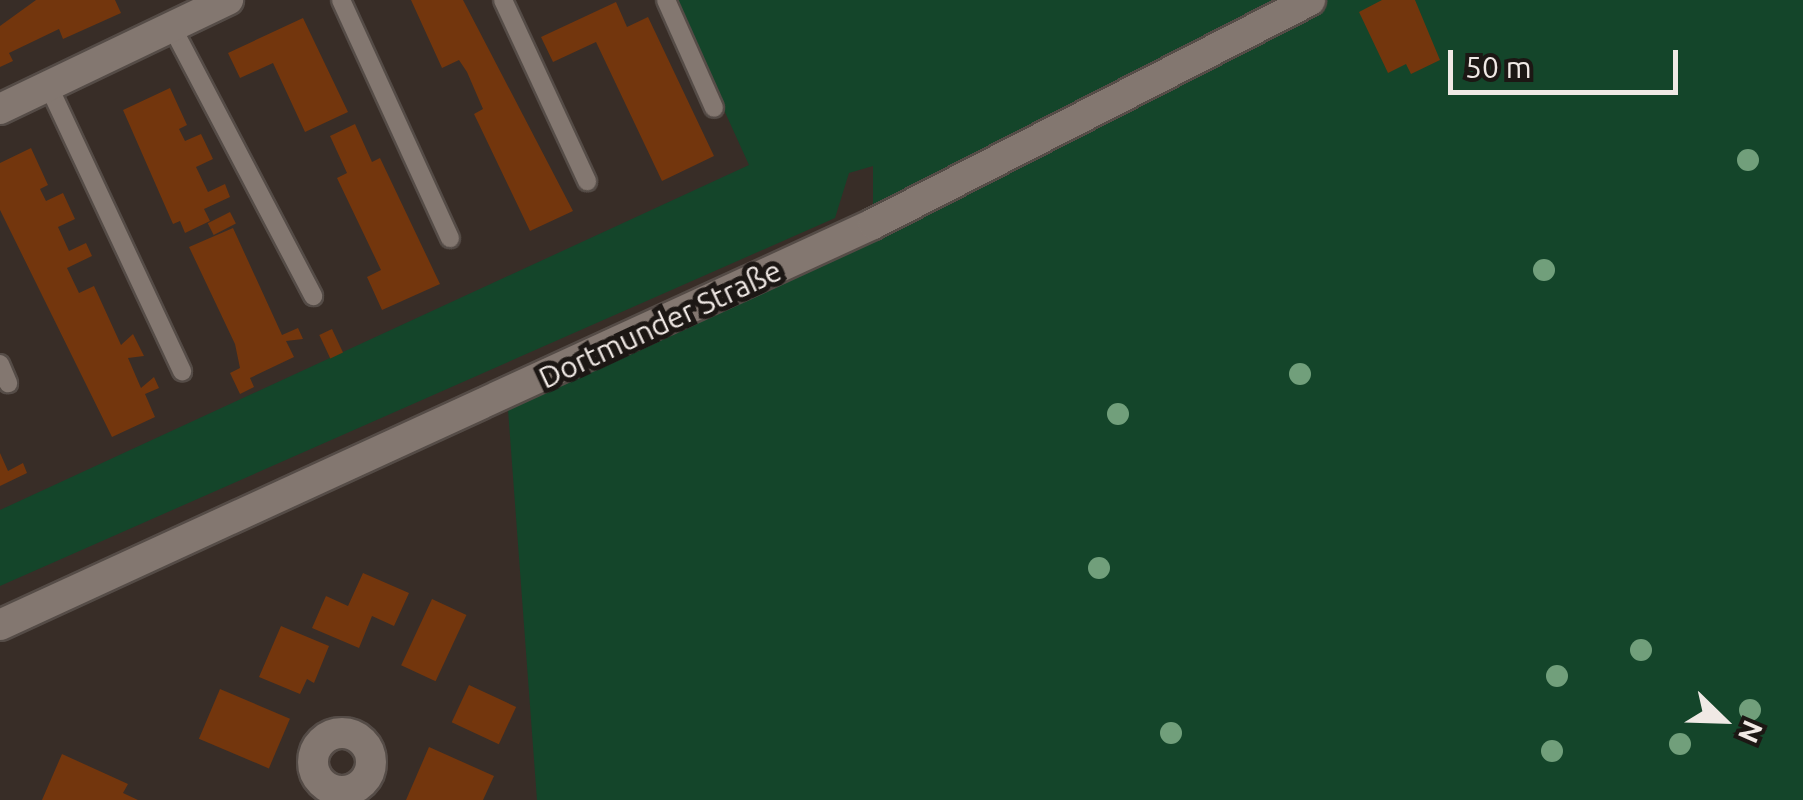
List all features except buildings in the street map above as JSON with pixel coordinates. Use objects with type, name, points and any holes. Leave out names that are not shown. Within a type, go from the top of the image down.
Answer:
[{"type":"main road","points":[[0,109],[49,88],[166,13],[228,0]]},
{"type":"main road","name":"Dortmunder Straße","points":[[0,625],[873,224],[1310,0]]},
{"type":"lane","points":[[341,0],[450,238]]},
{"type":"lane","points":[[503,0],[587,181]]},
{"type":"lane","points":[[666,0],[714,108]]},
{"type":"lane","points":[[166,13],[314,296]]},
{"type":"lane","points":[[49,88],[182,371]]},
{"type":"lane","points":[[0,364],[8,383]]},
{"type":"green space","points":[[674,0],[1803,0],[1803,800],[537,800],[507,396],[873,224],[873,166],[849,173],[835,218],[0,586],[0,510],[749,165]]}]
